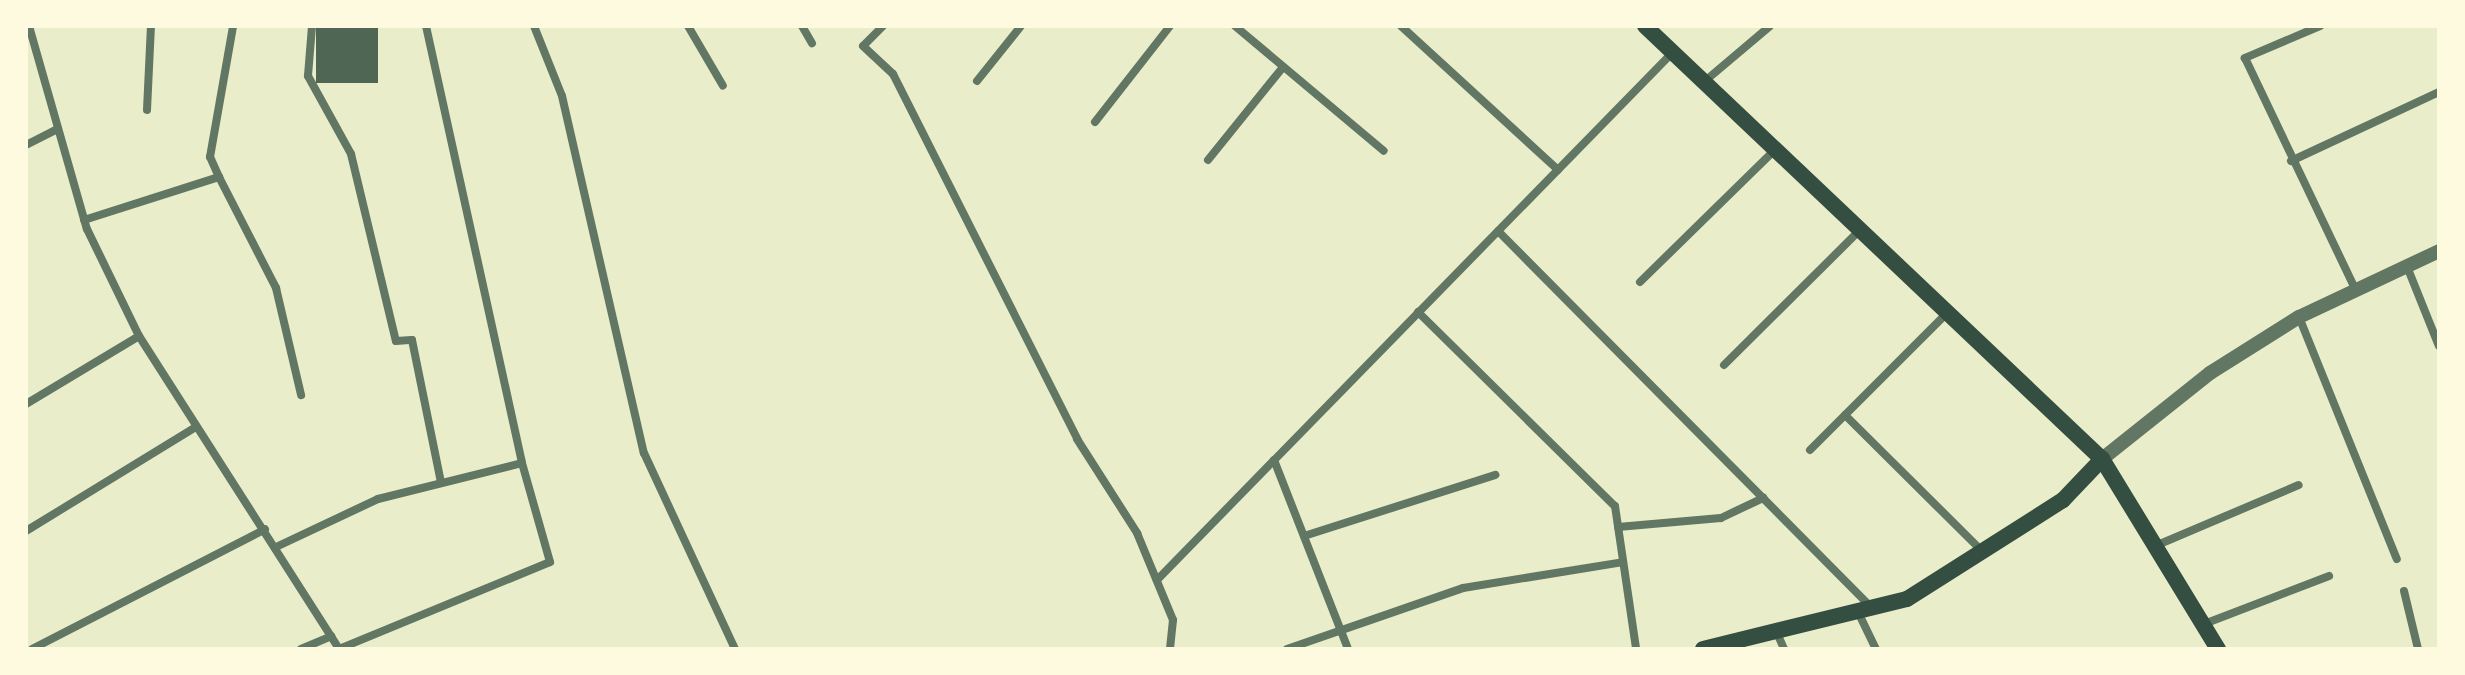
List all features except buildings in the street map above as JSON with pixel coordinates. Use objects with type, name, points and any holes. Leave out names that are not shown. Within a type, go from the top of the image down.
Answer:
[{"type":"main road","points":[[1645,26],[2102,459],[2218,649]]},
{"type":"main road","points":[[1703,649],[1907,599],[2063,500],[2102,459]]},
{"type":"street","points":[[29,26],[84,220],[139,336],[194,428],[265,529],[339,649],[550,562],[522,463],[426,26]]},
{"type":"street","points":[[147,110],[151,26]]},
{"type":"street","points":[[233,26],[210,157],[276,288],[301,395]]},
{"type":"street","points":[[312,26],[308,76],[351,154],[396,341],[412,340],[441,483]]},
{"type":"street","points":[[534,26],[562,96],[644,453],[735,649]]},
{"type":"street","points":[[688,26],[723,86]]},
{"type":"street","points":[[802,26],[812,43]]},
{"type":"street","points":[[883,26],[863,46],[893,74],[1077,439],[1137,533],[1173,620],[1170,649]]},
{"type":"street","points":[[977,81],[1021,26]]},
{"type":"street","points":[[1095,122],[1170,26]]},
{"type":"street","points":[[1235,26],[1384,151]]},
{"type":"street","points":[[1401,26],[1558,170]]},
{"type":"street","points":[[1704,82],[1770,26]]},
{"type":"street","points":[[2320,26],[2245,58],[2291,161],[2355,289]]},
{"type":"street","points":[[1157,580],[1673,52]]},
{"type":"street","points":[[1208,160],[1283,67]]},
{"type":"street","points":[[2291,161],[2439,92]]},
{"type":"street","points":[[26,145],[56,130]]},
{"type":"street","points":[[1640,282],[1777,148]]},
{"type":"street","points":[[84,220],[219,177]]},
{"type":"street","points":[[1724,365],[1860,230]]},
{"type":"street","points":[[1498,231],[1763,498],[1865,610],[1876,649]]},
{"type":"street","points":[[2102,459],[2210,373],[2299,317],[2439,251]]},
{"type":"street","points":[[2406,264],[2439,346]]},
{"type":"street","points":[[1418,312],[1615,506],[1636,649]]},
{"type":"street","points":[[1810,450],[1947,313]]},
{"type":"street","points":[[2299,317],[2397,559]]},
{"type":"street","points":[[26,404],[139,336]]},
{"type":"street","points":[[1845,415],[1982,551]]},
{"type":"street","points":[[26,531],[194,428]]},
{"type":"street","points":[[1274,460],[1348,649]]},
{"type":"street","points":[[276,547],[378,499],[522,463]]},
{"type":"street","points":[[1304,536],[1495,475]]},
{"type":"street","points":[[2155,546],[2299,485]]},
{"type":"street","points":[[1618,527],[1721,518],[1763,498]]},
{"type":"street","points":[[32,649],[265,529]]},
{"type":"street","points":[[1287,649],[1342,633],[1463,588],[1623,562]]},
{"type":"street","points":[[2204,624],[2329,576]]},
{"type":"street","points":[[2404,591],[2418,649]]},
{"type":"street","points":[[1777,633],[1784,649]]},
{"type":"street","points":[[301,649],[331,636]]}]
